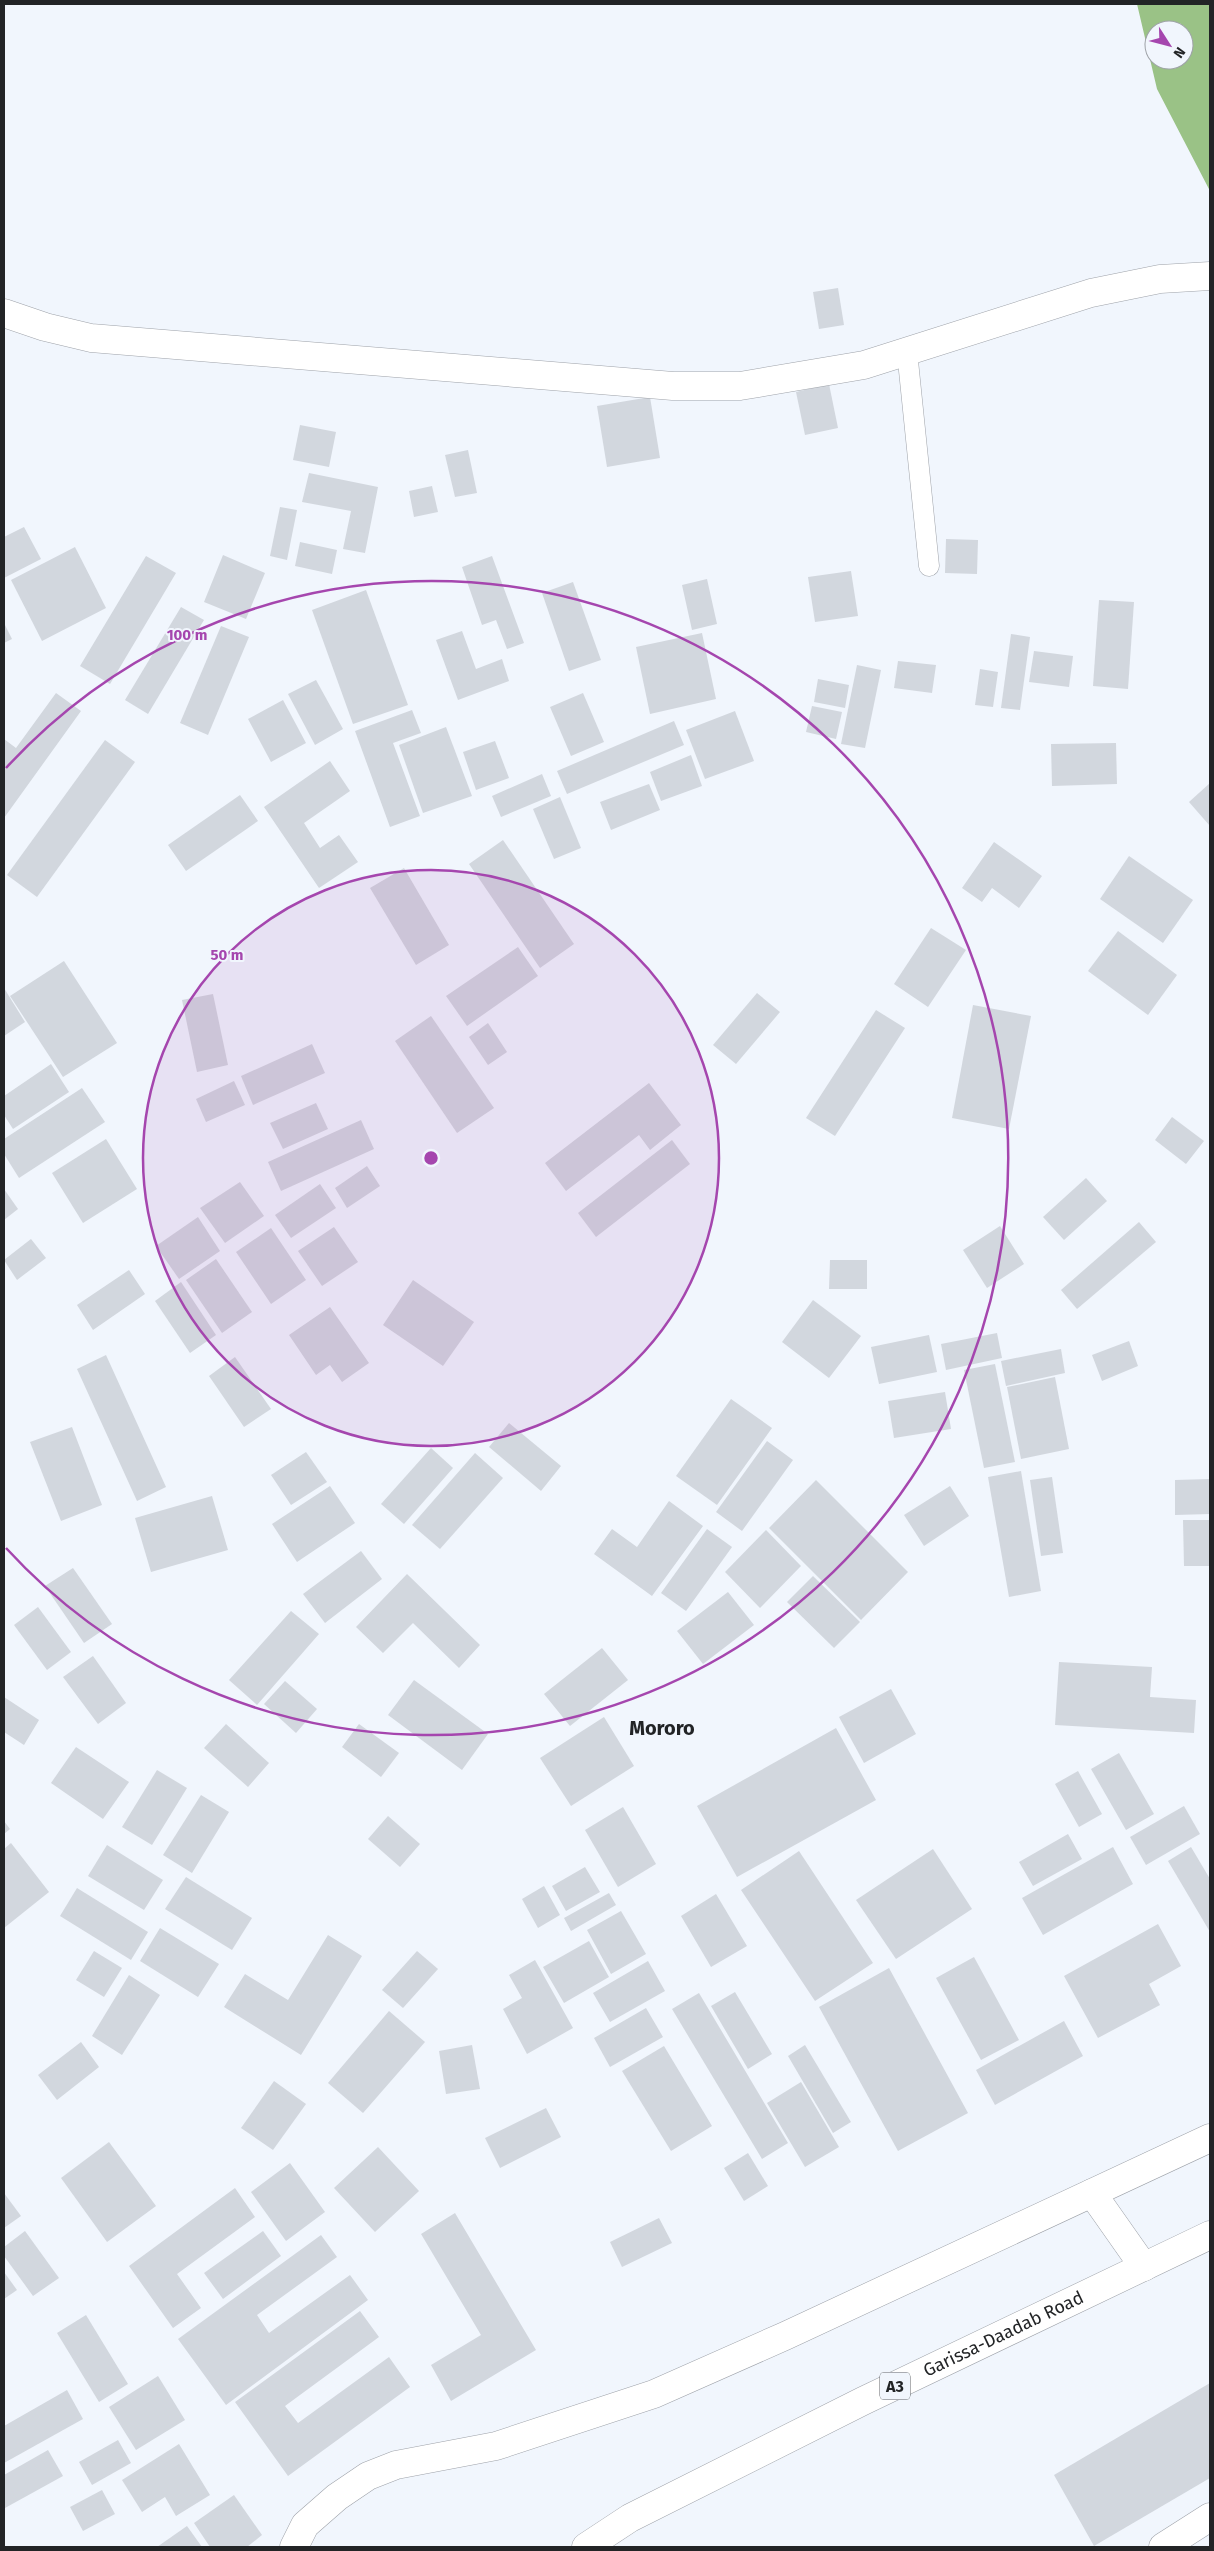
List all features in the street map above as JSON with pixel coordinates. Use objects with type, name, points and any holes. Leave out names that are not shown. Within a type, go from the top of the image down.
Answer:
[{"type":"main road","points":[[4,313],[45,327],[91,338],[673,386],[740,386],[864,365],[1091,293],[1160,279],[1210,276]]},
{"type":"main road","points":[[294,2547],[305,2525],[337,2497],[368,2476],[396,2465],[496,2446],[528,2437],[654,2394],[785,2336],[1210,2138]]},
{"type":"main road","points":[[1092,2193],[1144,2267]]},
{"type":"main road","name":"Garissa-Daadab Road","points":[[586,2547],[630,2518],[863,2401],[1210,2235]]},
{"type":"main road","points":[[1163,2547],[1210,2517]]},
{"type":"lane","points":[[908,351],[929,566]]},
{"type":"green space","points":[[1137,4],[1210,4],[1210,191],[1157,89],[1153,70],[1194,70],[1194,20],[1144,20],[1144,34]]},
{"type":"building","points":[[838,288],[844,325],[819,329],[813,292]]},
{"type":"building","points":[[829,384],[838,428],[805,435],[796,392]]},
{"type":"building","points":[[650,397],[660,458],[607,467],[597,406]]},
{"type":"building","points":[[300,425],[336,432],[329,467],[293,460]]},
{"type":"building","points":[[468,450],[477,493],[455,497],[445,455]]},
{"type":"building","points":[[309,473],[378,487],[365,553],[343,549],[351,511],[302,502]]},
{"type":"building","points":[[432,486],[438,512],[414,517],[409,491]]},
{"type":"building","points":[[280,507],[297,510],[287,560],[270,556]]},
{"type":"building","points":[[24,527],[41,559],[4,578],[4,537]]},
{"type":"building","points":[[946,539],[978,540],[977,574],[945,573]]},
{"type":"building","points":[[300,542],[337,550],[332,574],[295,566]]},
{"type":"building","points":[[75,547],[106,608],[42,641],[11,580]]},
{"type":"building","points":[[223,555],[265,573],[246,619],[204,602]]},
{"type":"building","points":[[146,556],[176,573],[110,684],[80,666]]},
{"type":"building","points":[[492,556],[524,643],[507,649],[496,620],[482,625],[462,567]]},
{"type":"building","points":[[851,571],[858,616],[815,622],[808,577]]},
{"type":"building","points":[[707,579],[717,624],[692,630],[682,585]]},
{"type":"building","points":[[573,582],[601,660],[569,671],[542,593]]},
{"type":"building","points":[[366,590],[408,705],[353,724],[312,610]]},
{"type":"building","points":[[1099,600],[1134,602],[1128,689],[1093,686]]},
{"type":"building","points":[[181,607],[204,620],[148,714],[125,700]]},
{"type":"building","points":[[4,623],[12,639],[4,643]]},
{"type":"building","points":[[221,626],[249,637],[208,735],[180,723]]},
{"type":"building","points":[[462,631],[476,669],[502,659],[509,681],[458,700],[436,640]]},
{"type":"building","points":[[702,633],[716,699],[650,714],[636,647]]},
{"type":"building","points":[[1011,634],[1030,637],[1020,710],[1001,708]]},
{"type":"building","points":[[1034,651],[1073,656],[1069,687],[1029,682]]},
{"type":"building","points":[[898,661],[936,665],[932,693],[894,688]]},
{"type":"building","points":[[857,665],[881,670],[865,748],[841,744]]},
{"type":"building","points":[[980,669],[998,672],[993,707],[975,705]]},
{"type":"building","points":[[818,679],[849,685],[845,708],[814,702]]},
{"type":"building","points":[[316,680],[343,729],[315,745],[288,694]]},
{"type":"building","points":[[56,693],[81,711],[4,818],[4,739],[16,748]]},
{"type":"building","points":[[583,693],[604,742],[571,756],[550,707]]},
{"type":"building","points":[[283,700],[306,743],[271,762],[248,719]]},
{"type":"building","points":[[812,706],[842,712],[836,739],[806,732]]},
{"type":"building","points":[[412,710],[421,733],[393,743],[420,816],[390,827],[355,731]]},
{"type":"building","points":[[735,711],[754,761],[705,779],[686,730]]},
{"type":"building","points":[[674,721],[684,745],[567,794],[557,771]]},
{"type":"building","points":[[446,727],[472,796],[423,813],[399,745]]},
{"type":"building","points":[[105,740],[135,762],[37,897],[7,875]]},
{"type":"building","points":[[495,741],[509,778],[476,790],[463,752]]},
{"type":"building","points":[[1116,743],[1117,784],[1052,786],[1051,744]]},
{"type":"building","points":[[691,755],[702,786],[661,801],[650,772]]},
{"type":"building","points":[[330,761],[350,791],[304,823],[320,848],[339,835],[358,862],[319,888],[264,807]]},
{"type":"building","points":[[542,774],[551,796],[501,817],[492,796]]},
{"type":"building","points":[[1210,783],[1210,826],[1189,802]]},
{"type":"building","points":[[649,784],[660,810],[611,830],[600,802]]},
{"type":"building","points":[[240,795],[258,821],[186,871],[168,845]]},
{"type":"building","points":[[560,797],[581,848],[554,859],[533,809]]},
{"type":"building","points":[[503,840],[574,944],[540,968],[469,864]]},
{"type":"building","points":[[994,842],[1042,876],[1019,908],[992,888],[982,902],[962,888]]},
{"type":"building","points":[[1129,856],[1193,900],[1163,943],[1100,899]]},
{"type":"building","points":[[404,868],[449,945],[416,965],[370,888]]},
{"type":"building","points":[[931,928],[966,950],[928,1007],[894,984]]},
{"type":"building","points":[[1118,931],[1177,975],[1148,1015],[1088,971]]},
{"type":"building","points":[[518,947],[538,976],[467,1026],[446,996]]},
{"type":"building","points":[[64,961],[117,1043],[63,1077],[10,996]]},
{"type":"building","points":[[4,988],[25,1022],[4,1036]]},
{"type":"building","points":[[757,993],[780,1012],[736,1064],[713,1045]]},
{"type":"building","points":[[213,994],[228,1065],[197,1072],[182,1000]]},
{"type":"building","points":[[973,1005],[1031,1016],[1009,1129],[952,1118]]},
{"type":"building","points":[[876,1010],[905,1028],[835,1136],[806,1118]]},
{"type":"building","points":[[431,1016],[494,1108],[457,1133],[395,1041]]},
{"type":"building","points":[[488,1023],[507,1052],[488,1065],[469,1037]]},
{"type":"building","points":[[312,1044],[325,1073],[253,1105],[241,1076]]},
{"type":"building","points":[[51,1064],[69,1092],[13,1129],[4,1115],[4,1096]]},
{"type":"building","points":[[234,1081],[245,1105],[206,1122],[196,1099]]},
{"type":"building","points":[[649,1083],[681,1125],[650,1150],[639,1135],[566,1191],[545,1163]]},
{"type":"building","points":[[82,1088],[105,1122],[19,1178],[4,1154],[4,1139]]},
{"type":"building","points":[[316,1103],[328,1129],[283,1149],[270,1123]]},
{"type":"building","points":[[1172,1117],[1204,1141],[1186,1164],[1155,1140]]},
{"type":"building","points":[[361,1120],[374,1149],[281,1191],[268,1162]]},
{"type":"building","points":[[106,1139],[137,1189],[83,1223],[52,1173]]},
{"type":"building","points":[[672,1140],[690,1164],[596,1237],[578,1213]]},
{"type":"building","points":[[367,1166],[380,1186],[347,1208],[335,1188]]},
{"type":"building","points":[[1086,1178],[1107,1201],[1064,1240],[1043,1217]]},
{"type":"building","points":[[240,1182],[264,1216],[225,1243],[200,1208]]},
{"type":"building","points":[[320,1184],[336,1208],[291,1238],[275,1215]]},
{"type":"building","points":[[4,1189],[18,1209],[4,1220]]},
{"type":"building","points":[[198,1217],[220,1251],[179,1279],[156,1246]]},
{"type":"building","points":[[1139,1222],[1156,1242],[1077,1309],[1061,1290]]},
{"type":"building","points":[[1000,1226],[1024,1264],[987,1288],[963,1250]]},
{"type":"building","points":[[334,1227],[358,1262],[322,1286],[298,1251]]},
{"type":"building","points":[[271,1228],[306,1280],[271,1304],[236,1252]]},
{"type":"building","points":[[31,1239],[46,1258],[17,1280],[4,1260]]},
{"type":"building","points":[[216,1259],[252,1312],[222,1333],[186,1280]]},
{"type":"building","points":[[830,1260],[867,1260],[867,1289],[829,1289]]},
{"type":"building","points":[[129,1270],[145,1294],[93,1330],[77,1305]]},
{"type":"building","points":[[413,1280],[474,1322],[443,1366],[383,1325]]},
{"type":"building","points":[[181,1282],[216,1335],[190,1353],[155,1301]]},
{"type":"building","points":[[813,1300],[861,1336],[829,1378],[782,1342]]},
{"type":"building","points":[[330,1307],[369,1363],[342,1382],[330,1365],[316,1375],[289,1335]]},
{"type":"building","points":[[997,1333],[1002,1358],[946,1370],[941,1344]]},
{"type":"building","points":[[929,1335],[937,1372],[879,1384],[871,1347]]},
{"type":"building","points":[[1129,1341],[1138,1366],[1102,1381],[1092,1355]]},
{"type":"building","points":[[1061,1349],[1065,1373],[1006,1386],[1001,1361]]},
{"type":"building","points":[[106,1355],[166,1487],[137,1501],[77,1369]]},
{"type":"building","points":[[235,1357],[271,1409],[244,1427],[209,1376]]},
{"type":"building","points":[[995,1364],[1015,1462],[984,1468],[964,1370]]},
{"type":"building","points":[[1055,1377],[1069,1449],[1021,1459],[1007,1387]]},
{"type":"building","points":[[945,1392],[951,1429],[894,1438],[888,1401]]},
{"type":"building","points":[[731,1399],[772,1428],[717,1505],[676,1476]]},
{"type":"building","points":[[509,1423],[561,1466],[541,1491],[489,1447]]},
{"type":"building","points":[[72,1427],[102,1505],[61,1521],[30,1442]]},
{"type":"building","points":[[767,1441],[793,1460],[742,1531],[716,1512]]},
{"type":"building","points":[[431,1448],[453,1468],[404,1524],[381,1504]]},
{"type":"building","points":[[306,1452],[327,1482],[291,1505],[271,1475]]},
{"type":"building","points":[[475,1453],[503,1478],[440,1549],[412,1525]]},
{"type":"building","points":[[1021,1471],[1041,1591],[1009,1597],[988,1477]]},
{"type":"building","points":[[1052,1477],[1063,1553],[1041,1556],[1030,1480]]},
{"type":"building","points":[[1210,1479],[1210,1514],[1175,1515],[1175,1480]]},
{"type":"building","points":[[816,1480],[908,1572],[861,1620],[769,1528]]},
{"type":"building","points":[[330,1486],[355,1523],[297,1562],[272,1524]]},
{"type":"building","points":[[950,1486],[969,1516],[924,1546],[904,1515]]},
{"type":"building","points":[[212,1496],[228,1550],[151,1572],[135,1518]]},
{"type":"building","points":[[669,1501],[703,1526],[652,1596],[594,1554],[612,1529],[637,1547]]},
{"type":"building","points":[[1183,1520],[1210,1520],[1210,1566],[1184,1566]]},
{"type":"building","points":[[707,1529],[732,1547],[686,1611],[661,1593]]},
{"type":"building","points":[[766,1530],[801,1566],[760,1608],[725,1572]]},
{"type":"building","points":[[361,1551],[382,1579],[325,1623],[303,1594]]},
{"type":"building","points":[[73,1568],[112,1624],[84,1643],[45,1586]]},
{"type":"building","points":[[407,1574],[480,1645],[459,1668],[413,1623],[383,1653],[356,1627]]},
{"type":"building","points":[[813,1576],[860,1622],[834,1648],[787,1602]]},
{"type":"building","points":[[728,1592],[754,1625],[703,1664],[677,1631]]},
{"type":"building","points":[[38,1607],[71,1652],[47,1670],[14,1625]]},
{"type":"building","points":[[291,1611],[319,1634],[257,1705],[229,1680]]},
{"type":"building","points":[[602,1648],[628,1680],[570,1726],[544,1694]]},
{"type":"building","points":[[93,1656],[126,1703],[98,1724],[63,1677]]},
{"type":"building","points":[[1059,1662],[1152,1667],[1150,1697],[1196,1700],[1194,1733],[1055,1725]]},
{"type":"building","points":[[414,1680],[488,1734],[462,1770],[388,1715]]},
{"type":"building","points":[[285,1681],[317,1709],[296,1733],[264,1704]]},
{"type":"building","points":[[891,1689],[916,1734],[864,1763],[839,1717]]},
{"type":"building","points":[[4,1697],[39,1720],[24,1745],[4,1732]]},
{"type":"building","points":[[604,1717],[634,1766],[571,1806],[540,1758]]},
{"type":"building","points":[[226,1724],[269,1763],[248,1787],[204,1748]]},
{"type":"building","points":[[359,1724],[399,1753],[381,1777],[342,1747]]},
{"type":"building","points":[[836,1728],[876,1800],[737,1877],[697,1806]]},
{"type":"building","points":[[76,1747],[129,1782],[103,1819],[51,1783]]},
{"type":"building","points":[[1119,1753],[1154,1814],[1126,1830],[1091,1769]]},
{"type":"building","points":[[157,1770],[187,1788],[152,1845],[122,1827]]},
{"type":"building","points":[[1078,1771],[1102,1814],[1079,1827],[1055,1784]]},
{"type":"building","points":[[201,1795],[229,1812],[192,1873],[163,1855]]},
{"type":"building","points":[[1184,1806],[1200,1834],[1146,1865],[1130,1837]]},
{"type":"building","points":[[623,1807],[656,1864],[618,1887],[585,1830]]},
{"type":"building","points":[[388,1816],[420,1844],[400,1867],[368,1839]]},
{"type":"building","points":[[4,1821],[10,1829],[4,1834]]},
{"type":"building","points":[[1068,1834],[1082,1859],[1033,1886],[1019,1862]]},
{"type":"building","points":[[11,1843],[49,1892],[4,1928],[4,1849]]},
{"type":"building","points":[[107,1845],[163,1880],[144,1910],[88,1876]]},
{"type":"building","points":[[1113,1847],[1133,1884],[1043,1935],[1022,1898]]},
{"type":"building","points":[[1191,1847],[1210,1879],[1210,1932],[1168,1861]]},
{"type":"building","points":[[933,1849],[972,1909],[896,1959],[856,1900]]},
{"type":"building","points":[[799,1851],[873,1963],[815,2001],[741,1890]]},
{"type":"building","points":[[585,1867],[600,1892],[566,1911],[552,1886]]},
{"type":"building","points":[[186,1877],[252,1918],[232,1950],[165,1909]]},
{"type":"building","points":[[544,1886],[560,1915],[538,1928],[522,1899]]},
{"type":"building","points":[[77,1888],[148,1932],[131,1960],[60,1916]]},
{"type":"building","points":[[609,1893],[616,1905],[571,1931],[564,1918]]},
{"type":"building","points":[[716,1894],[747,1946],[711,1967],[681,1916]]},
{"type":"building","points":[[621,1911],[646,1954],[611,1974],[587,1930]]},
{"type":"building","points":[[1158,1924],[1181,1966],[1149,1984],[1160,2005],[1098,2038],[1064,1976]]},
{"type":"building","points":[[160,1928],[219,1964],[198,1997],[140,1961]]},
{"type":"building","points":[[328,1935],[362,1956],[301,2055],[224,2007],[245,1974],[288,2000]]},
{"type":"building","points":[[589,1941],[609,1977],[564,2003],[543,1967]]},
{"type":"building","points":[[94,1951],[122,1968],[104,1997],[76,1980]]},
{"type":"building","points":[[417,1951],[438,1969],[403,2008],[382,1990]]},
{"type":"building","points":[[974,1957],[1019,2040],[981,2060],[936,1978]]},
{"type":"building","points":[[535,1960],[573,2028],[527,2054],[503,2009],[522,1998],[509,1975]]},
{"type":"building","points":[[648,1961],[665,1991],[610,2022],[593,1993]]},
{"type":"building","points":[[889,1968],[968,2113],[898,2151],[819,2007]]},
{"type":"building","points":[[129,1975],[160,1995],[122,2055],[92,2036]]},
{"type":"building","points":[[735,1992],[772,2054],[748,2069],[711,2006]]},
{"type":"building","points":[[699,1993],[788,2143],[762,2159],[672,2009]]},
{"type":"building","points":[[646,2008],[663,2037],[610,2067],[594,2038]]},
{"type":"building","points":[[389,2011],[425,2042],[363,2113],[328,2083]]},
{"type":"building","points":[[1064,2021],[1083,2056],[995,2105],[976,2070]]},
{"type":"building","points":[[81,2042],[99,2067],[57,2100],[38,2075]]},
{"type":"building","points":[[472,2045],[480,2089],[446,2094],[439,2051]]},
{"type":"building","points":[[805,2045],[851,2122],[833,2133],[788,2056]]},
{"type":"building","points":[[664,2046],[712,2126],[671,2151],[622,2071]]},
{"type":"building","points":[[274,2081],[306,2104],[273,2150],[241,2128]]},
{"type":"building","points":[[801,2082],[839,2147],[805,2167],[767,2103]]},
{"type":"building","points":[[546,2108],[561,2137],[500,2168],[485,2138]]},
{"type":"building","points":[[109,2142],[156,2206],[107,2242],[61,2178]]},
{"type":"building","points":[[378,2147],[419,2191],[375,2232],[334,2188]]},
{"type":"building","points":[[748,2153],[768,2186],[744,2201],[724,2168]]},
{"type":"building","points":[[290,2163],[325,2212],[286,2241],[251,2192]]},
{"type":"building","points":[[235,2188],[255,2217],[177,2274],[201,2308],[173,2328],[129,2266]]},
{"type":"building","points":[[4,2193],[21,2216],[4,2228]]},
{"type":"building","points":[[455,2213],[536,2350],[451,2401],[431,2365],[481,2335],[421,2234]]},
{"type":"building","points":[[659,2218],[672,2243],[622,2267],[610,2242]]},
{"type":"building","points":[[25,2231],[59,2278],[33,2296],[4,2256],[4,2247]]},
{"type":"building","points":[[263,2231],[281,2256],[223,2299],[204,2273]]},
{"type":"building","points":[[321,2235],[337,2257],[257,2315],[269,2333],[350,2275],[368,2300],[226,2405],[178,2339]]},
{"type":"building","points":[[4,2272],[17,2290],[4,2299]]},
{"type":"building","points":[[360,2311],[379,2337],[285,2406],[298,2423],[389,2357],[410,2387],[288,2476],[235,2402]]},
{"type":"building","points":[[86,2315],[128,2384],[99,2402],[57,2333]]},
{"type":"building","points":[[158,2376],[185,2420],[136,2450],[109,2407]]},
{"type":"building","points":[[1210,2383],[1210,2478],[1094,2546],[1054,2475]]},
{"type":"building","points":[[67,2390],[83,2419],[4,2463],[4,2426]]},
{"type":"building","points":[[118,2440],[131,2463],[92,2485],[79,2462]]},
{"type":"building","points":[[179,2444],[210,2495],[176,2516],[165,2497],[142,2512],[122,2480]]},
{"type":"building","points":[[48,2450],[63,2476],[5,2508],[4,2475]]},
{"type":"building","points":[[102,2490],[115,2514],[83,2531],[70,2507]]},
{"type":"building","points":[[234,2495],[262,2535],[247,2547],[210,2547],[194,2523]]},
{"type":"building","points":[[187,2526],[202,2547],[157,2547]]},
{"type":"district","name":"Mororo","points":[[662,1728]]}]
